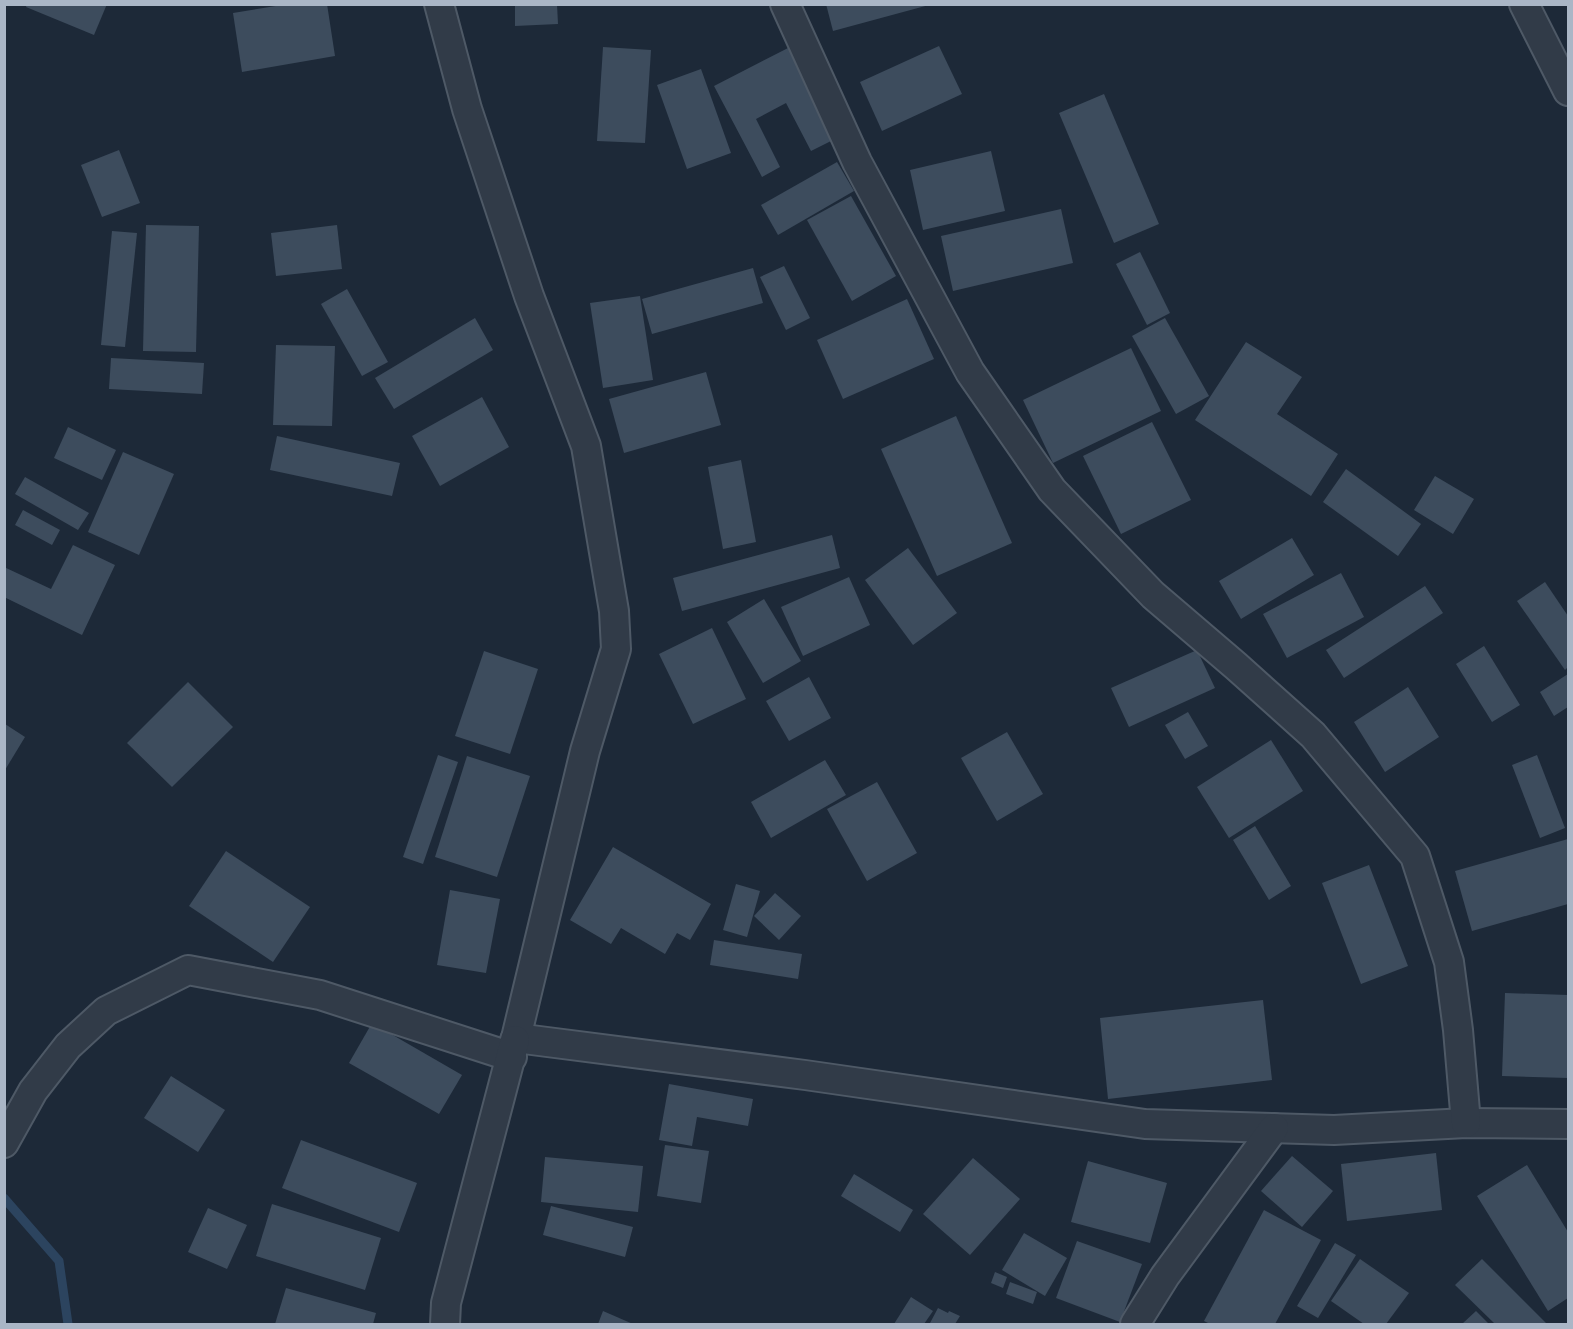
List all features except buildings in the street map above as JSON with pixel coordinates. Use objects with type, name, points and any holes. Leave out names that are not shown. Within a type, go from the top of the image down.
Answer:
[{"type":"street","points":[[439,4],[467,109],[529,296],[585,446],[614,611],[616,650],[585,751],[514,1048],[446,1303],[445,1324]]},
{"type":"street","points":[[785,4],[858,162],[970,372],[1052,490],[1153,595],[1313,735],[1415,856],[1449,962],[1458,1030],[1466,1123]]},
{"type":"street","points":[[1524,4],[1569,91]]},
{"type":"street","points":[[4,1143],[33,1091],[68,1046],[106,1011],[188,970],[321,995],[514,1048],[805,1075],[1145,1124],[1334,1130],[1466,1123],[1569,1124]]},
{"type":"street","points":[[1135,1324],[1165,1276],[1274,1128]]},
{"type":"waterway","points":[[4,1198],[59,1261],[68,1324]]}]
